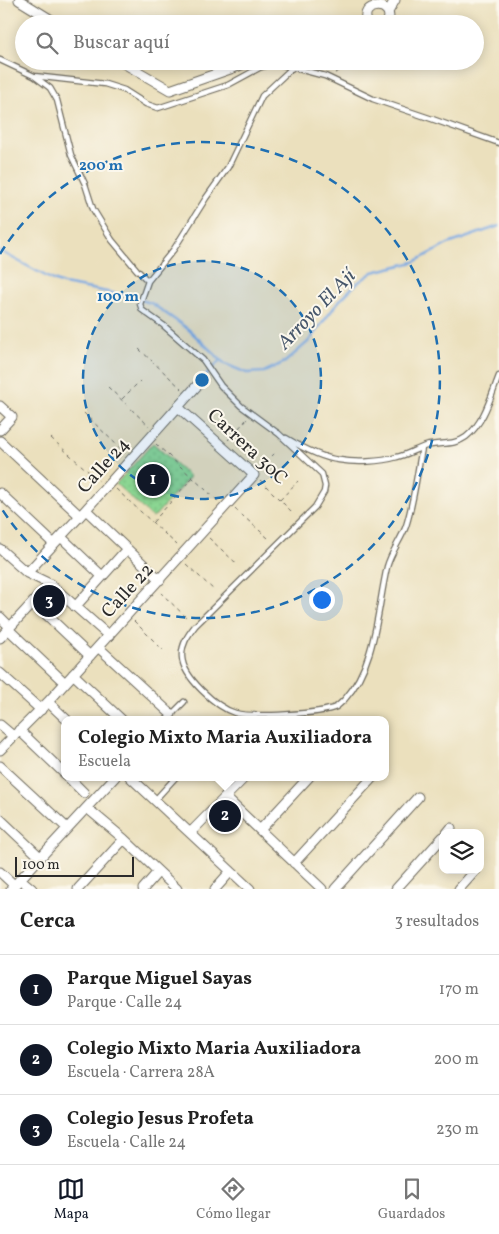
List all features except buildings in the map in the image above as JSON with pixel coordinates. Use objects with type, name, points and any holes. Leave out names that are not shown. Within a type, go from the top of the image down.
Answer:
[{"type":"street","points":[[19,0],[43,15]]},
{"type":"street","points":[[388,12],[395,0]]},
{"type":"street","points":[[366,15],[368,10],[380,3],[388,15]]},
{"type":"street","points":[[136,70],[170,90],[227,70]]},
{"type":"street","name":"Calle 24","points":[[27,573],[203,380]]},
{"type":"street","points":[[0,406],[12,417],[0,430]]},
{"type":"street","name":"Carrera 30C","points":[[178,407],[254,475]]},
{"type":"street","points":[[0,441],[127,549],[157,583]]},
{"type":"street","name":"Calle 22","points":[[0,750],[41,710],[254,475]]},
{"type":"street","points":[[0,493],[102,576]]},
{"type":"street","points":[[0,548],[27,573],[50,584],[108,636]]},
{"type":"street","points":[[75,606],[127,549]]},
{"type":"street","points":[[0,638],[50,584]]},
{"type":"street","points":[[33,602],[90,656]]},
{"type":"street","points":[[0,617],[65,683]]},
{"type":"street","points":[[98,647],[168,716]]},
{"type":"street","points":[[0,673],[41,710]]},
{"type":"street","points":[[73,674],[118,716]]},
{"type":"street","points":[[48,702],[64,716]]},
{"type":"street","points":[[0,725],[16,734],[61,771]]},
{"type":"street","points":[[0,766],[67,828]]},
{"type":"street","points":[[72,781],[84,793]]},
{"type":"street","points":[[15,884],[111,781]]},
{"type":"street","points":[[134,781],[250,889]]},
{"type":"street","points":[[190,833],[241,781]]},
{"type":"street","points":[[260,830],[306,781]]},
{"type":"street","points":[[294,863],[369,781]]},
{"type":"street","points":[[225,797],[322,889]]},
{"type":"street","points":[[335,889],[418,797]]},
{"type":"street","points":[[87,808],[124,839],[177,889]]},
{"type":"street","points":[[0,819],[40,857]]},
{"type":"street","points":[[78,889],[124,839]]},
{"type":"street","points":[[396,889],[439,841]]},
{"type":"street","points":[[215,889],[231,871]]},
{"type":"street","points":[[0,872],[15,884],[32,889]]},
{"type":"street","points":[[143,889],[158,872]]},
{"type":"street","points":[[459,889],[472,874]]},
{"type":"lane","points":[[0,60],[15,67]]},
{"type":"lane","points":[[21,70],[34,76],[50,88],[57,100],[71,155],[100,223],[112,240],[148,281]]},
{"type":"lane","points":[[34,76],[105,84],[124,90],[146,104],[158,108],[228,85],[257,70]]},
{"type":"lane","points":[[290,70],[262,96],[222,178],[206,198],[174,248],[148,281],[140,304],[142,310],[163,325],[203,360],[221,386],[241,406],[301,447],[338,460],[367,461],[395,458],[422,448],[454,443],[461,440],[471,432],[483,415],[499,376]]},
{"type":"lane","points":[[304,70],[325,76],[373,99],[432,118],[499,144]]},
{"type":"lane","points":[[278,433],[322,474],[325,486],[324,492],[315,507],[194,626],[182,650],[184,665],[207,695],[226,709],[241,714],[268,715],[322,711],[337,707],[354,686],[372,646],[389,560],[407,521],[422,448]]},
{"type":"lane","points":[[170,716],[184,702]]},
{"type":"lane","points":[[154,800],[172,781]]},
{"type":"path","points":[[325,76],[341,70]]},
{"type":"path","name":"Carrera 30C","points":[[139,349],[188,395]]},
{"type":"path","points":[[122,400],[140,381]]},
{"type":"path","points":[[108,387],[193,478],[268,538]]},
{"type":"path","points":[[84,413],[132,459]]},
{"type":"path","points":[[222,446],[247,419]]},
{"type":"path","points":[[51,438],[152,522],[215,591]]},
{"type":"path","points":[[254,475],[277,451]]},
{"type":"path","name":"Carrera 30C","points":[[254,475],[293,513]]},
{"type":"path","points":[[152,522],[193,478]]},
{"type":"path","points":[[280,500],[298,481]]},
{"type":"path","points":[[203,532],[236,563]]},
{"type":"path","points":[[157,583],[188,619]]},
{"type":"path","points":[[128,615],[163,650]]},
{"type":"green space","points":[[153,443],[190,477],[153,518],[116,484]]},
{"type":"waterway","name":"Arroyo El Ají","points":[[0,251],[63,284],[124,295],[151,303],[188,329],[225,364],[247,373],[264,372],[285,362],[308,342],[339,301],[356,284],[373,272],[414,262],[448,244],[499,226]]},
{"type":"waterway","points":[[204,378],[220,360]]},
{"type":"place","name":"Parque Miguel Sayas","points":[[153,480]]},
{"type":"place","name":"Colegio Jesus Profeta","points":[[49,601]]},
{"type":"place","name":"Colegio Mixto Maria Auxiliadora","points":[[225,816]]}]
